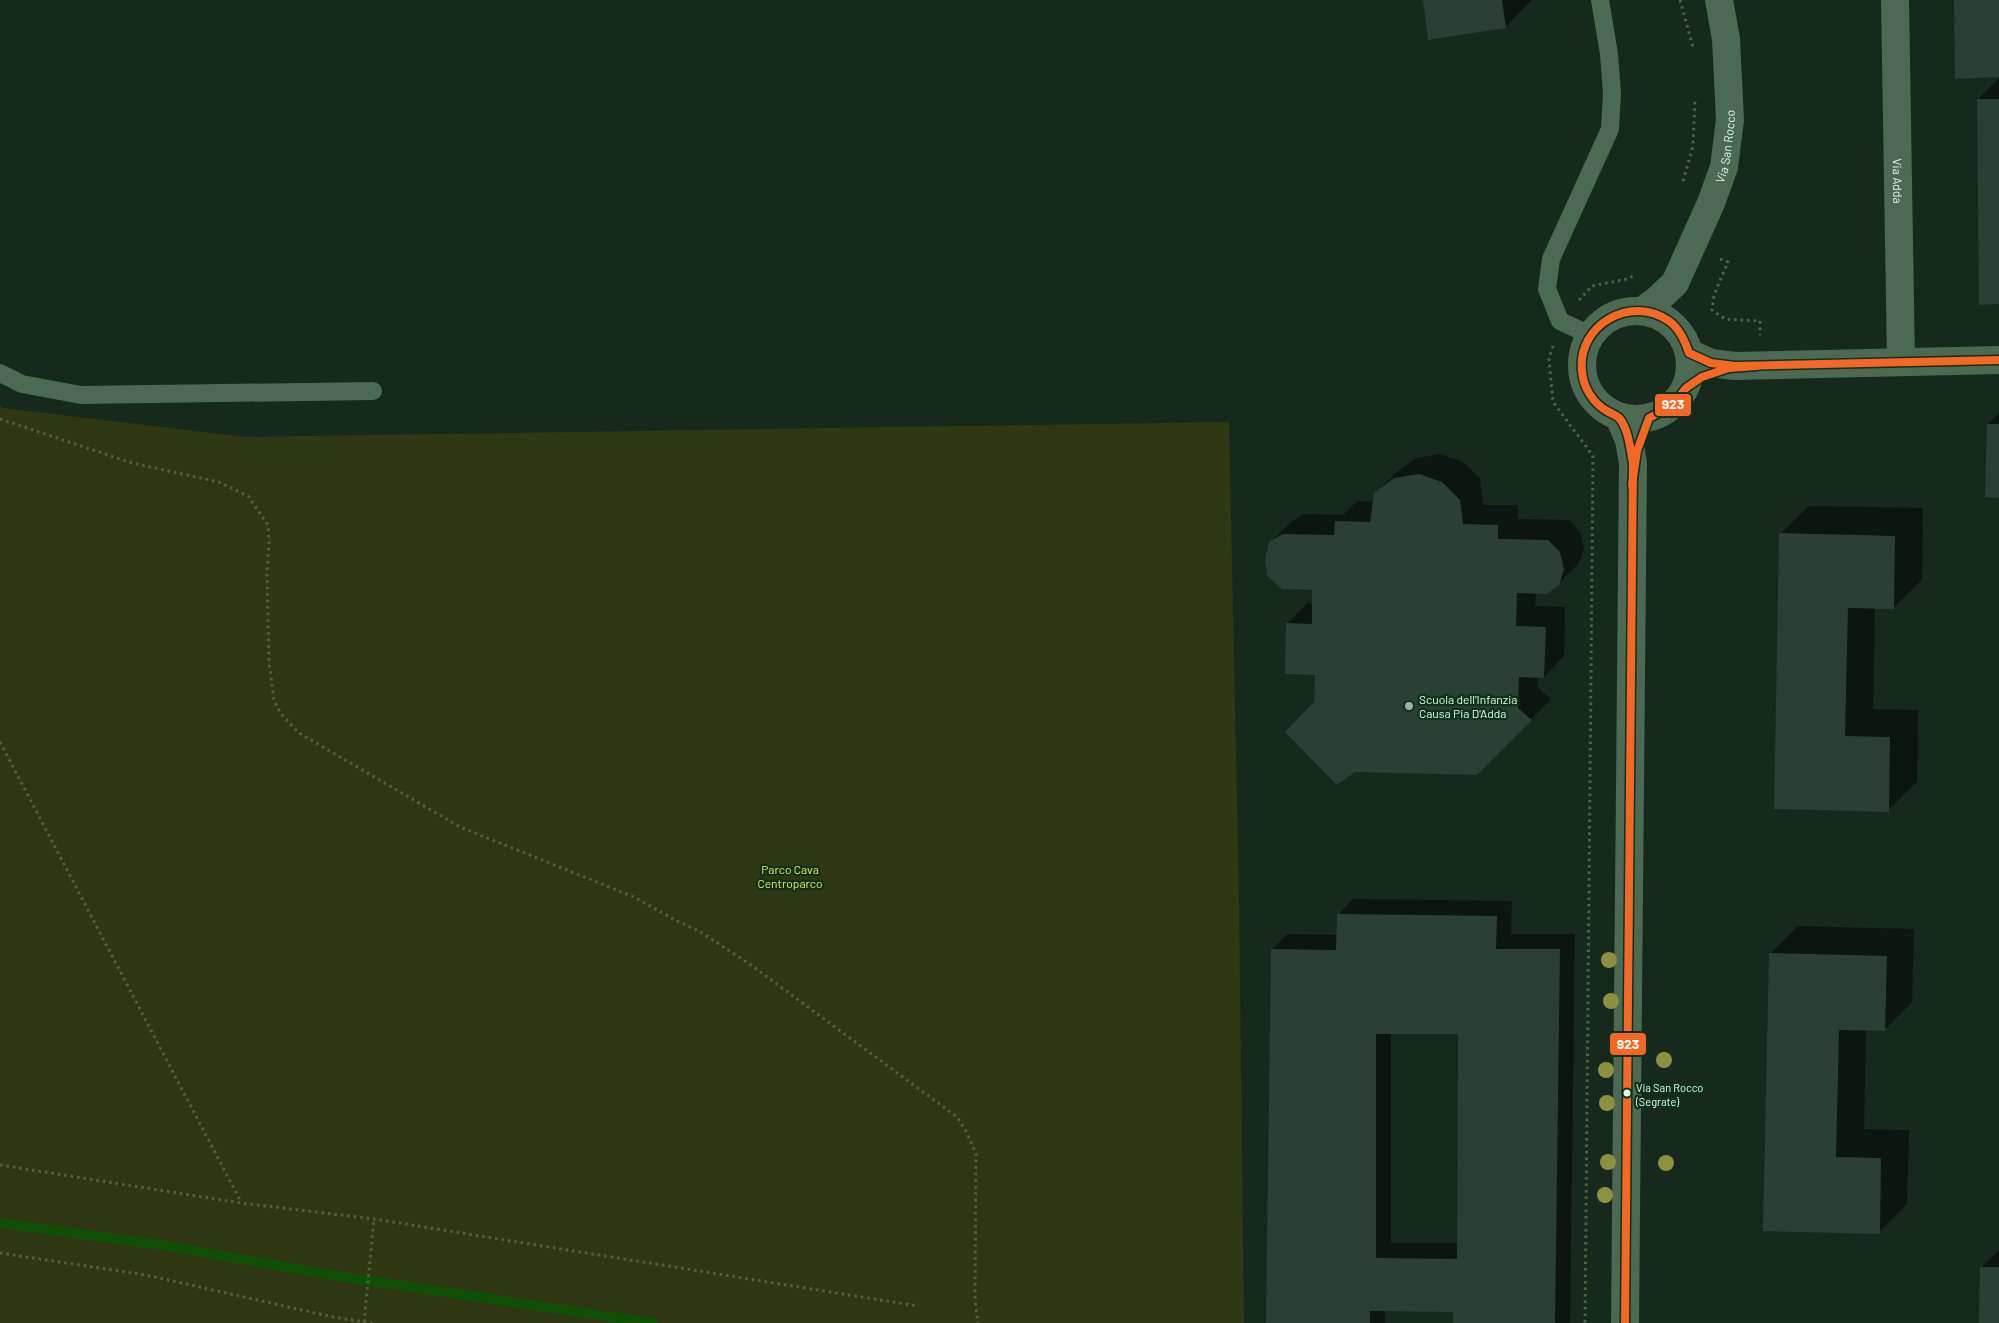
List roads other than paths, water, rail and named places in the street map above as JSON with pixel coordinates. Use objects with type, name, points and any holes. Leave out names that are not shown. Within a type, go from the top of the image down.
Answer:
[{"type":"street","name":"Via San Rocco","points":[[1642,311],[1675,283],[1711,203],[1724,167],[1730,120],[1726,39],[1719,0]]},
{"type":"street","name":"Via Adda","points":[[1895,0],[1901,362]]},
{"type":"street","name":"Via San Rocco","points":[[1675,283],[1674,304],[1684,341]]},
{"type":"street","points":[[1684,341],[1690,371],[1686,387],[1677,401],[1662,413],[1635,420],[1619,417],[1596,403],[1584,382],[1581,361],[1590,335],[1607,318],[1624,312],[1642,311],[1656,314],[1668,321],[1684,341],[1712,363],[1747,366],[1999,360]]},
{"type":"street","points":[[1686,387],[1712,372],[1747,366]]},
{"type":"street","points":[[1619,417],[1629,440],[1633,463],[1625,1323]]},
{"type":"street","points":[[1633,463],[1639,440],[1648,418]]},
{"type":"lane","points":[[1590,335],[1560,321],[1548,289],[1550,260],[1610,129],[1612,93],[1609,54],[1600,0]]},
{"type":"lane","points":[[0,373],[22,384],[81,395],[373,391]]},
{"type":"waterway","points":[[0,1223],[161,1245],[337,1276],[653,1323]]},
{"type":"place","name":"Scuola dell'Infanzia Causa Pia D'Adda","points":[[1409,706]]},
{"type":"place","name":"Via San Rocco (Segrate)","points":[[1627,1093]]},
{"type":"park label","name":"Parco Cava Centroparco","points":[[790,876]]}]
